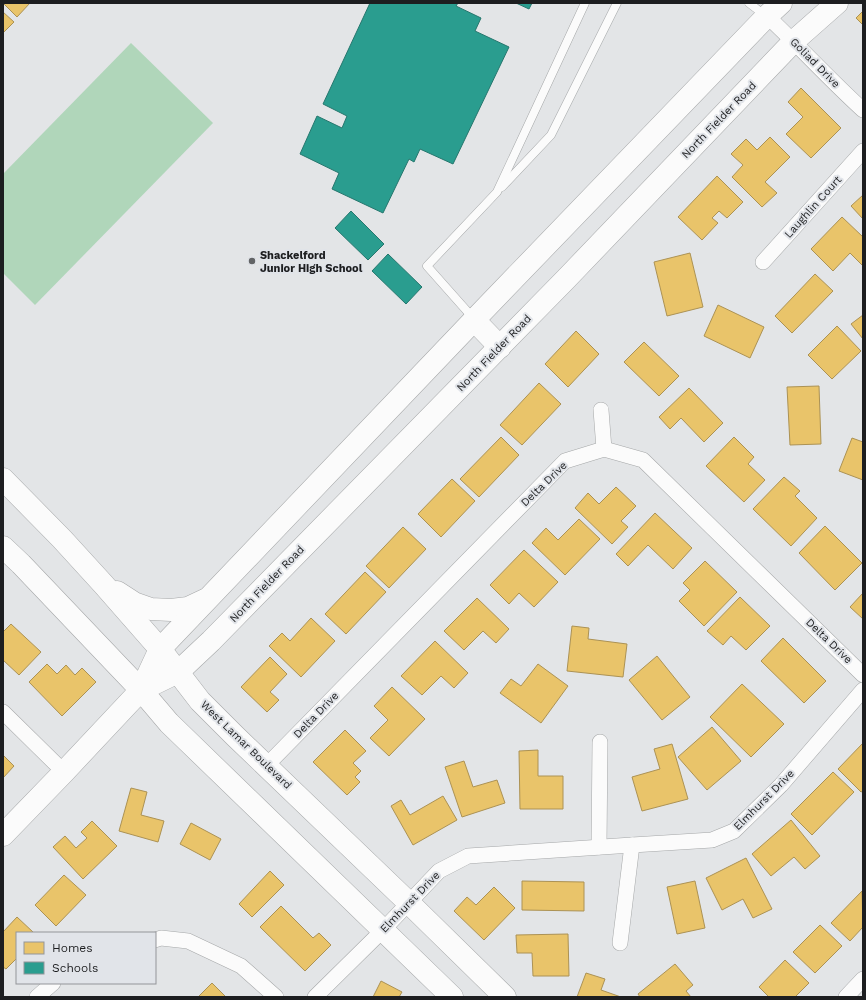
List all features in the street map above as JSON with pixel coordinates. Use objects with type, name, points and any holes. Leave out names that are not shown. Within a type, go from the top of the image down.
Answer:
[{"type":"main road","name":"North Fielder Road","points":[[141,690],[178,672],[211,641],[571,274],[794,41],[837,3]]},
{"type":"main road","name":"North Fielder Road","points":[[3,835],[141,690],[160,649],[474,320],[774,10]]},
{"type":"main road","points":[[474,320],[500,347]]},
{"type":"main road","name":"West Lamar Boulevard","points":[[3,479],[104,584],[160,649],[200,701],[505,997]]},
{"type":"main road","points":[[3,547],[141,690],[169,723],[452,997]]},
{"type":"main road","points":[[104,584],[134,603],[151,609],[171,610],[188,608],[208,599]]},
{"type":"street","name":"Goliad Drive","points":[[774,10],[794,41],[843,92],[863,110]]},
{"type":"street","name":"Laughlin Court","points":[[763,262],[863,151]]},
{"type":"street","points":[[601,410],[604,449]]},
{"type":"street","name":"Delta Drive","points":[[266,766],[565,461],[604,449],[643,460],[863,675]]},
{"type":"street","name":"Elmhurst Drive","points":[[315,997],[383,930],[439,871],[468,856],[712,840],[734,831],[781,785],[863,690]]},
{"type":"street","points":[[3,712],[64,772]]},
{"type":"street","points":[[599,847],[600,742]]},
{"type":"street","points":[[620,943],[632,845]]},
{"type":"street","points":[[156,940],[161,938],[188,941],[241,966],[276,997]]},
{"type":"street","points":[[846,997],[863,980]]},
{"type":"street","points":[[37,997],[51,984]]},
{"type":"lane","points":[[497,192],[585,3]]},
{"type":"lane","points":[[474,320],[427,266],[551,136],[616,3]]},
{"type":"lane","points":[[749,3],[774,10]]},
{"type":"green space","points":[[131,43],[213,123],[35,305],[3,273],[3,174]]},
{"type":"building: Homes","points":[[3,3],[30,3],[17,17]]},
{"type":"building: Homes","points":[[863,11],[863,25],[856,18]]},
{"type":"building: Homes","points":[[3,12],[14,22],[3,33]]},
{"type":"building: Homes","points":[[801,88],[841,128],[811,158],[786,134],[803,117],[788,102]]},
{"type":"building: Homes","points":[[770,137],[790,157],[765,182],[777,193],[762,207],[732,177],[743,165],[731,154],[746,139],[757,150]]},
{"type":"building: Homes","points":[[717,176],[743,202],[727,218],[719,211],[712,218],[718,223],[702,240],[678,217]]},
{"type":"building: Homes","points":[[863,195],[863,219],[851,206]]},
{"type":"building: Homes","points":[[842,217],[863,237],[863,266],[850,253],[833,271],[811,249]]},
{"type":"building: Homes","points":[[690,253],[703,307],[667,316],[654,262]]},
{"type":"building: Homes","points":[[815,274],[833,291],[792,333],[775,316]]},
{"type":"building: Homes","points":[[718,305],[764,327],[750,358],[704,336]]},
{"type":"building: Homes","points":[[863,315],[863,339],[851,324]]},
{"type":"building: Homes","points":[[837,326],[861,351],[832,379],[808,355]]},
{"type":"building: Homes","points":[[576,331],[599,354],[568,387],[545,364]]},
{"type":"building: Homes","points":[[644,342],[679,376],[659,396],[624,362]]},
{"type":"building: Homes","points":[[539,383],[561,404],[522,445],[500,425]]},
{"type":"building: Homes","points":[[819,386],[821,444],[790,445],[787,387]]},
{"type":"building: Homes","points":[[689,388],[723,423],[704,442],[681,418],[670,429],[659,417]]},
{"type":"building: Homes","points":[[501,437],[519,455],[479,497],[460,479]]},
{"type":"building: Homes","points":[[734,437],[754,457],[748,464],[765,480],[744,502],[706,466]]},
{"type":"building: Homes","points":[[852,438],[863,442],[863,480],[839,471]]},
{"type":"building: Homes","points":[[784,477],[800,491],[795,496],[817,518],[791,546],[753,509]]},
{"type":"building: Homes","points":[[452,479],[475,501],[441,537],[418,514]]},
{"type":"building: Homes","points":[[616,487],[636,506],[621,521],[628,527],[612,544],[575,508],[588,493],[599,504]]},
{"type":"building: Homes","points":[[655,513],[692,548],[673,569],[648,545],[628,566],[616,554]]},
{"type":"building: Homes","points":[[579,519],[600,539],[565,575],[532,543],[546,528],[558,540]]},
{"type":"building: Homes","points":[[825,526],[862,563],[835,590],[799,553]]},
{"type":"building: Homes","points":[[403,527],[426,549],[389,588],[366,566]]},
{"type":"building: Homes","points":[[524,550],[558,582],[534,607],[519,593],[509,604],[490,585]]},
{"type":"building: Homes","points":[[705,561],[737,592],[704,626],[679,601],[690,590],[683,583]]},
{"type":"building: Homes","points":[[365,572],[386,592],[346,634],[325,614]]},
{"type":"building: Homes","points":[[863,593],[863,619],[850,607]]},
{"type":"building: Homes","points":[[740,597],[770,626],[746,650],[731,636],[723,645],[707,631]]},
{"type":"building: Homes","points":[[477,598],[509,629],[496,643],[483,631],[464,650],[444,631]]},
{"type":"building: Homes","points":[[311,618],[335,641],[301,677],[269,646],[282,633],[290,641]]},
{"type":"building: Homes","points":[[11,624],[41,652],[19,675],[3,660],[3,632]]},
{"type":"building: Homes","points":[[572,626],[589,628],[588,639],[627,644],[623,677],[567,671]]},
{"type":"building: Homes","points":[[783,638],[826,681],[804,703],[761,661]]},
{"type":"building: Homes","points":[[435,641],[468,673],[454,688],[441,676],[422,695],[401,676]]},
{"type":"building: Homes","points":[[657,656],[690,697],[662,720],[629,680]]},
{"type":"building: Homes","points":[[270,657],[287,674],[270,692],[279,700],[267,712],[241,687]]},
{"type":"building: Homes","points":[[47,664],[57,674],[66,665],[75,675],[82,668],[96,682],[62,716],[29,682]]},
{"type":"building: Homes","points":[[538,664],[568,686],[541,723],[500,693],[511,679],[521,686]]},
{"type":"building: Homes","points":[[742,684],[784,724],[751,757],[710,717]]},
{"type":"building: Homes","points":[[392,687],[425,719],[389,756],[370,738],[388,720],[374,706]]},
{"type":"building: Homes","points":[[712,727],[741,761],[707,790],[678,757]]},
{"type":"building: Homes","points":[[345,730],[366,751],[353,763],[361,771],[355,777],[360,782],[347,795],[313,762]]},
{"type":"building: Homes","points":[[863,743],[863,791],[861,792],[838,769]]},
{"type":"building: Homes","points":[[672,744],[688,799],[642,811],[632,777],[660,769],[654,749]]},
{"type":"building: Homes","points":[[538,750],[538,776],[563,776],[563,809],[520,809],[519,751]]},
{"type":"building: Homes","points":[[3,755],[14,766],[3,778]]},
{"type":"building: Homes","points":[[464,761],[473,787],[497,780],[505,803],[462,817],[445,767]]},
{"type":"building: Homes","points":[[833,772],[854,792],[812,835],[791,814]]},
{"type":"building: Homes","points":[[131,788],[147,792],[141,815],[164,821],[158,842],[119,831]]},
{"type":"building: Homes","points":[[443,796],[457,820],[413,845],[391,806],[401,800],[410,815]]},
{"type":"building: Homes","points":[[791,820],[820,856],[805,869],[794,857],[771,876],[752,854]]},
{"type":"building: Homes","points":[[92,821],[117,846],[83,879],[53,847],[65,836],[76,848],[87,838],[81,832]]},
{"type":"building: Homes","points":[[191,823],[221,839],[210,860],[180,844]]},
{"type":"building: Homes","points":[[746,858],[772,909],[753,918],[743,899],[722,910],[706,878]]},
{"type":"building: Homes","points":[[270,871],[284,885],[252,917],[239,904]]},
{"type":"building: Homes","points":[[64,875],[86,895],[56,926],[35,905]]},
{"type":"building: Homes","points":[[522,881],[584,882],[584,911],[522,910]]},
{"type":"building: Homes","points":[[695,881],[705,928],[677,934],[667,887]]},
{"type":"building: Homes","points":[[494,887],[515,908],[484,940],[454,911],[467,897],[476,905]]},
{"type":"building: Homes","points":[[862,891],[863,927],[850,941],[831,923]]},
{"type":"building: Homes","points":[[281,906],[313,938],[319,933],[331,945],[305,971],[260,927]]},
{"type":"building: Homes","points":[[17,917],[33,932],[16,932],[16,959],[6,969],[3,967],[3,932]]},
{"type":"building: Homes","points":[[820,925],[842,946],[815,973],[793,952]]},
{"type":"building: Homes","points":[[568,934],[569,976],[533,976],[532,953],[517,953],[516,935]]},
{"type":"building: Homes","points":[[785,960],[809,983],[795,997],[769,997],[759,987]]},
{"type":"building: Homes","points":[[675,964],[693,985],[686,991],[691,997],[640,997],[638,994]]},
{"type":"building: Homes","points":[[586,973],[605,979],[601,990],[621,997],[577,997]]},
{"type":"building: Homes","points":[[381,981],[402,992],[399,997],[373,997]]},
{"type":"building: Homes","points":[[212,983],[226,997],[198,997]]},
{"type":"building: Schools","points":[[370,3],[458,3],[456,6],[481,18],[475,31],[509,47],[453,164],[420,149],[414,162],[409,159],[383,213],[332,189],[339,173],[300,154],[317,116],[342,128],[347,116],[323,104]]},
{"type":"building: Schools","points":[[516,3],[532,3],[529,9]]},
{"type":"building: Schools","points":[[351,211],[384,244],[368,260],[335,228]]},
{"type":"building: Schools","points":[[388,254],[422,287],[406,304],[372,271]]},
{"type":"place","name":"Shackelford Junior High School","points":[[252,261]]}]
